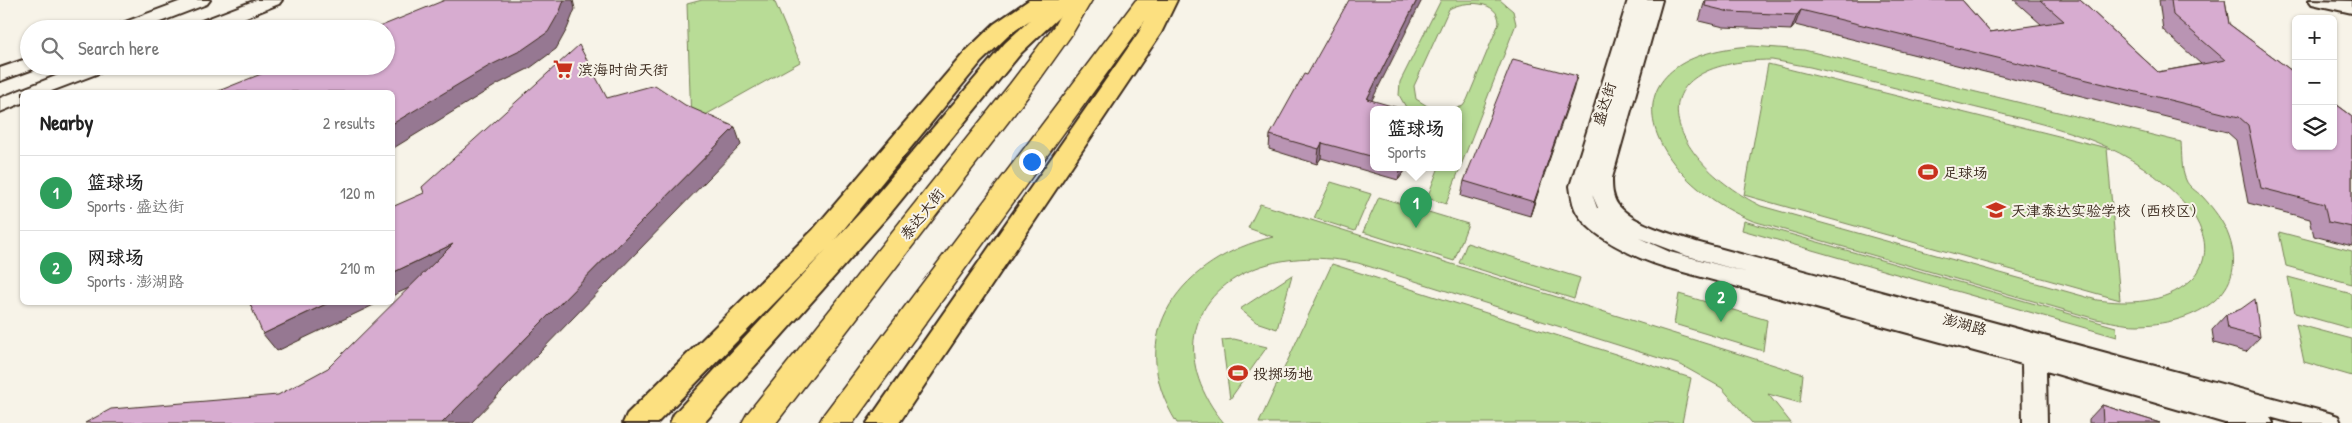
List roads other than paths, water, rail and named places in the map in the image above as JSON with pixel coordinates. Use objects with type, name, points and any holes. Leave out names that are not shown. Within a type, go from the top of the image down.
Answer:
[{"type":"highway","name":"泰达大街","points":[[758,423],[1019,90],[1064,29],[1080,0]]},
{"type":"highway","points":[[835,423],[1148,0]]},
{"type":"main road","points":[[638,423],[822,237],[973,57],[1002,29],[1044,0]]},
{"type":"main road","points":[[686,423],[879,209],[1013,48],[1066,0]]},
{"type":"main road","points":[[882,423],[1150,33],[1166,0]]},
{"type":"street","points":[[148,20],[200,0]]},
{"type":"street","points":[[221,20],[273,0]]},
{"type":"street","name":"盛达街","points":[[1585,208],[1580,186],[1637,0]]},
{"type":"street","name":"盛达街","points":[[1608,208],[1602,192],[1604,169],[1653,0]]},
{"type":"street","points":[[2318,0],[2352,7]]},
{"type":"street","points":[[0,75],[20,67]]},
{"type":"street","points":[[37,90],[76,75]]},
{"type":"street","points":[[0,105],[20,97]]},
{"type":"street","name":"澎湖路","points":[[1585,208],[1598,222],[1619,238],[1639,249],[1665,259],[2034,358],[2260,423]]},
{"type":"street","name":"澎湖路","points":[[1608,208],[1623,221],[1642,232],[1692,249],[2329,423]]},
{"type":"street","points":[[2034,358],[2035,423]]},
{"type":"place","name":"滨海时尚天街","points":[[563,69]]},
{"type":"place","name":"足球场","points":[[1928,172]]},
{"type":"place","name":"天津泰达实验学校（西校区）","points":[[1996,210]]},
{"type":"place","name":"篮球场","points":[[1416,228]]},
{"type":"place","name":"网球场","points":[[1721,322]]},
{"type":"place","name":"投掷场地","points":[[1238,373]]}]
